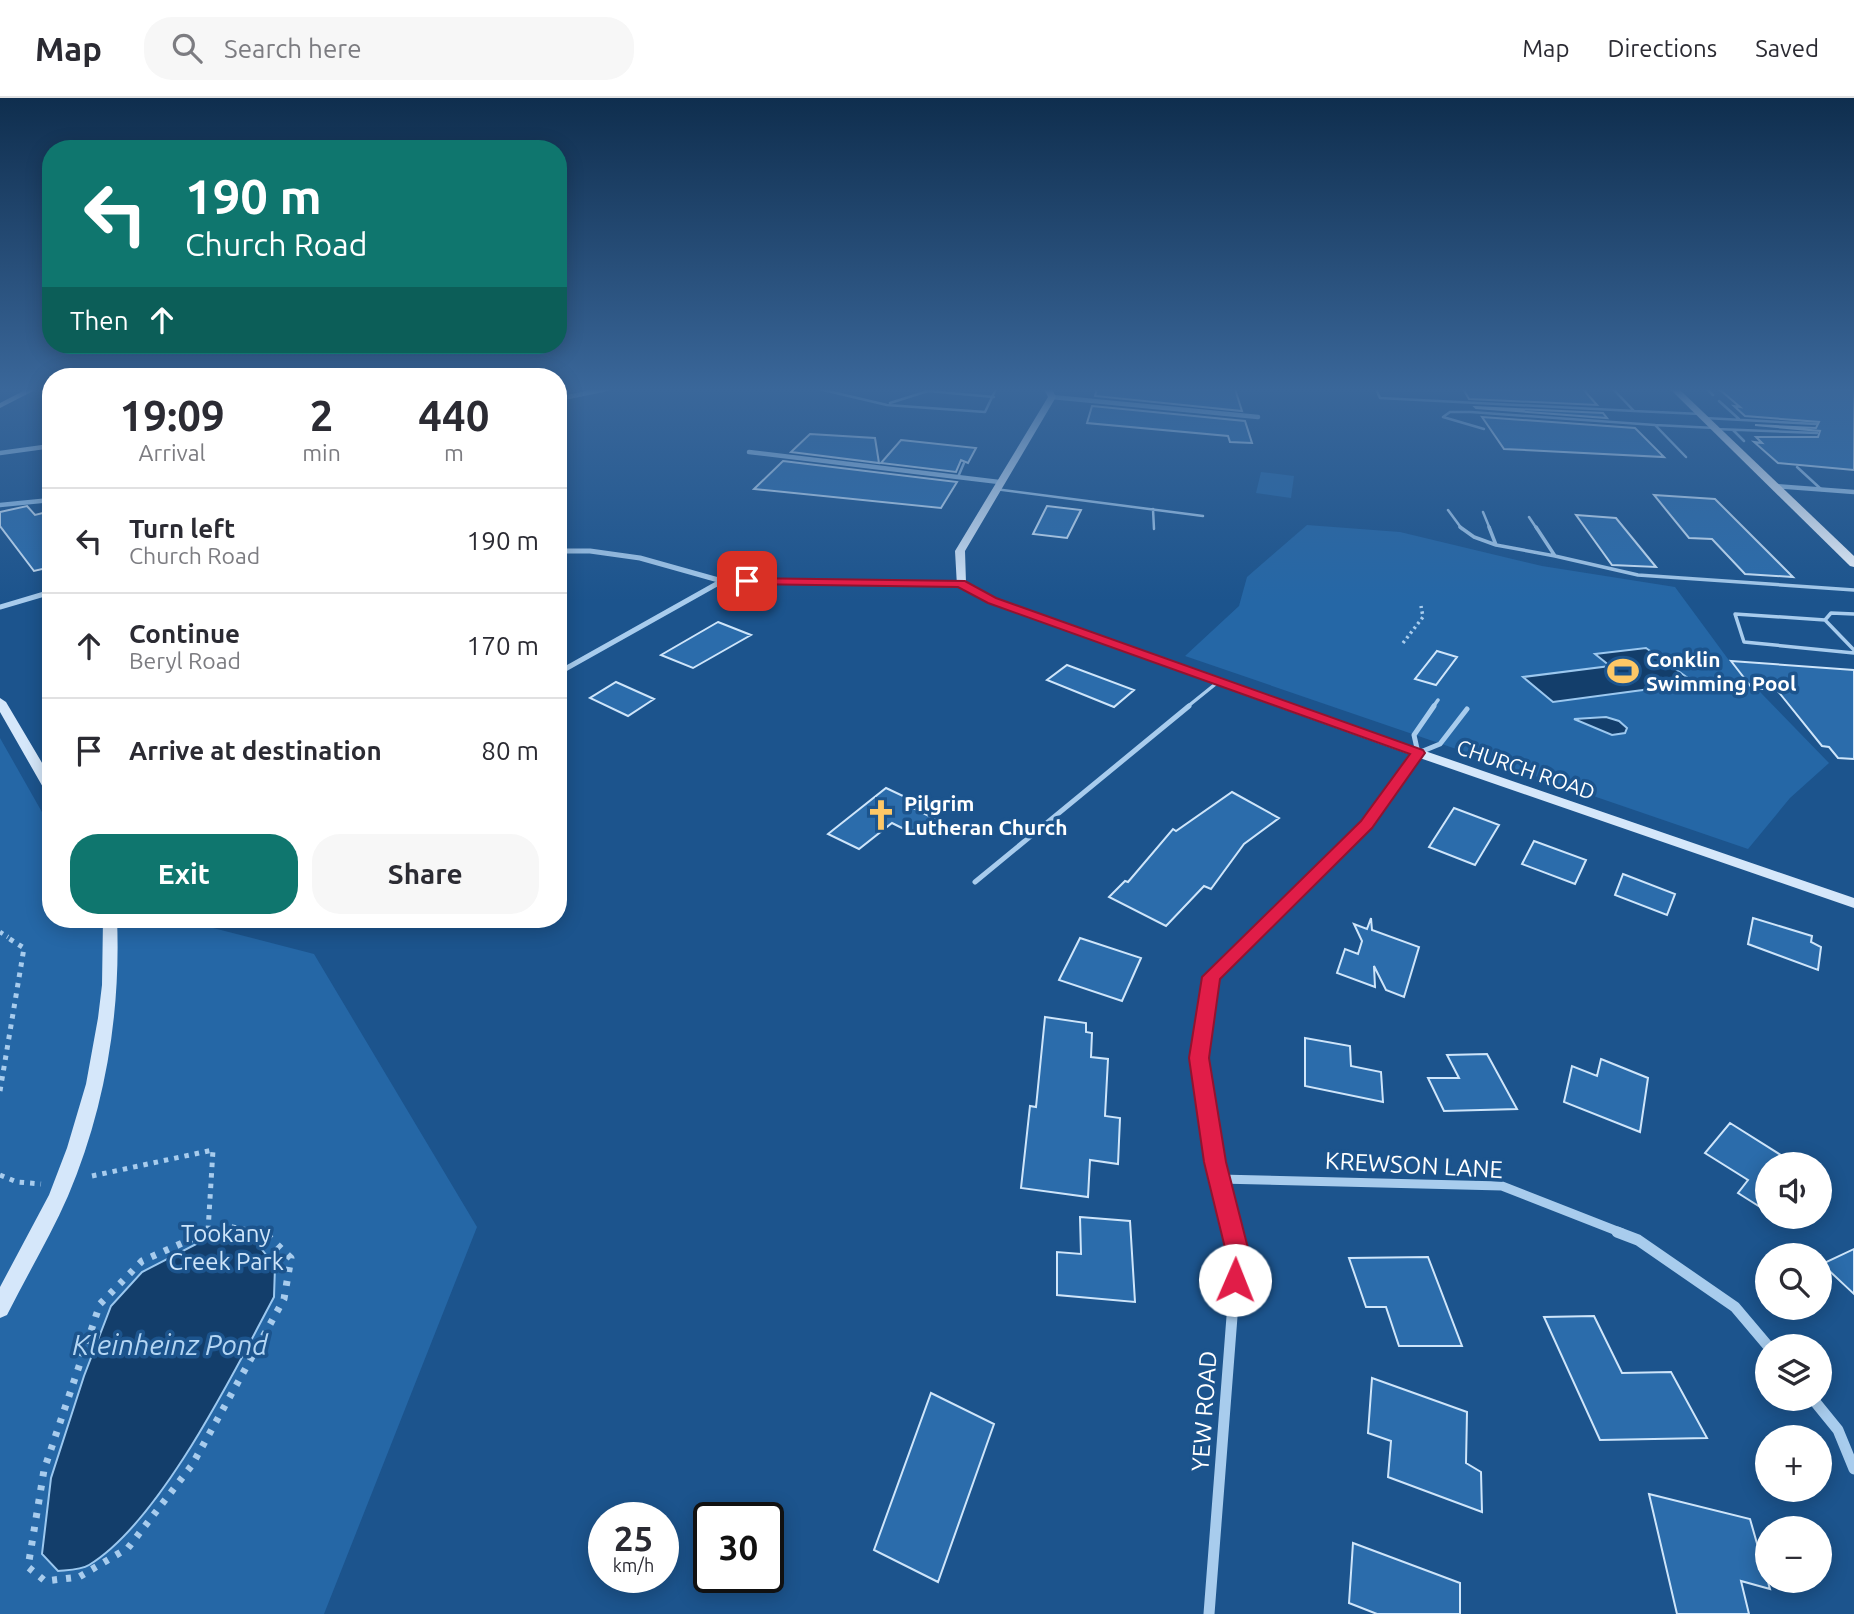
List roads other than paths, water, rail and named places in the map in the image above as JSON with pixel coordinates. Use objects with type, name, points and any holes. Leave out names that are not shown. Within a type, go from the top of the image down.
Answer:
[{"type":"main road","points":[[1748,460],[1852,559]]},
{"type":"street","points":[[814,460],[958,477],[997,486]]},
{"type":"street","points":[[567,551],[590,551],[640,558],[722,581],[961,584],[960,551],[1012,460]]},
{"type":"street","points":[[1776,486],[1854,492]]},
{"type":"street","points":[[567,668],[722,581]]},
{"type":"street","name":"CHURCH ROAD","points":[[961,584],[992,601],[1220,680],[1418,753],[1854,903]]},
{"type":"street","points":[[0,607],[42,595]]},
{"type":"street","points":[[0,702],[42,774]]},
{"type":"street","name":"YEW ROAD","points":[[1209,1614],[1237,1252],[1219,1179],[1199,1058],[1211,977],[1367,825],[1418,753]]},
{"type":"street","points":[[0,1308],[64,1181],[93,1095],[113,950],[111,928]]},
{"type":"street","name":"KREWSON LANE","points":[[1219,1179],[1502,1186],[1637,1240],[1735,1307],[1758,1334]]},
{"type":"street","points":[[1823,1411],[1838,1430],[1854,1469]]},
{"type":"lane","points":[[958,477],[964,463]]},
{"type":"lane","points":[[1797,467],[1822,490]]},
{"type":"lane","points":[[997,486],[1203,516]]},
{"type":"lane","points":[[1153,509],[1154,530]]},
{"type":"lane","points":[[1448,510],[1456,526],[1471,537],[1496,545],[1638,575],[1854,590]]},
{"type":"lane","points":[[1483,512],[1496,545]]},
{"type":"lane","points":[[1529,517],[1555,556]]},
{"type":"lane","points":[[1825,620],[1831,612],[1854,614]]},
{"type":"lane","points":[[1735,614],[1825,620],[1854,651],[1744,642],[1735,614]]},
{"type":"lane","points":[[975,882],[1220,680]]},
{"type":"lane","points":[[1438,700],[1414,735],[1418,753],[1440,744],[1467,709]]},
{"type":"water","name":"Conklin Swimming Pool","points":[[1646,648],[1695,683],[1553,702],[1523,677],[1610,666],[1595,654]]},
{"type":"water","points":[[1606,717],[1619,721],[1627,728],[1625,733],[1612,735],[1574,719]]},
{"type":"water","name":"Kleinheinz Pond","points":[[230,1238],[255,1241],[275,1266],[274,1297],[193,1443],[142,1516],[116,1544],[89,1565],[58,1571],[42,1554],[51,1478],[84,1376],[111,1306],[142,1272],[202,1241]]},
{"type":"waterway","points":[[0,505],[42,501]]},
{"type":"place","name":"Conklin Swimming Pool","points":[[1623,671]]},
{"type":"place","name":"Pilgrim Lutheran Church","points":[[881,815]]},
{"type":"park label","name":"Tookany Creek Park","points":[[226,1247]]}]
